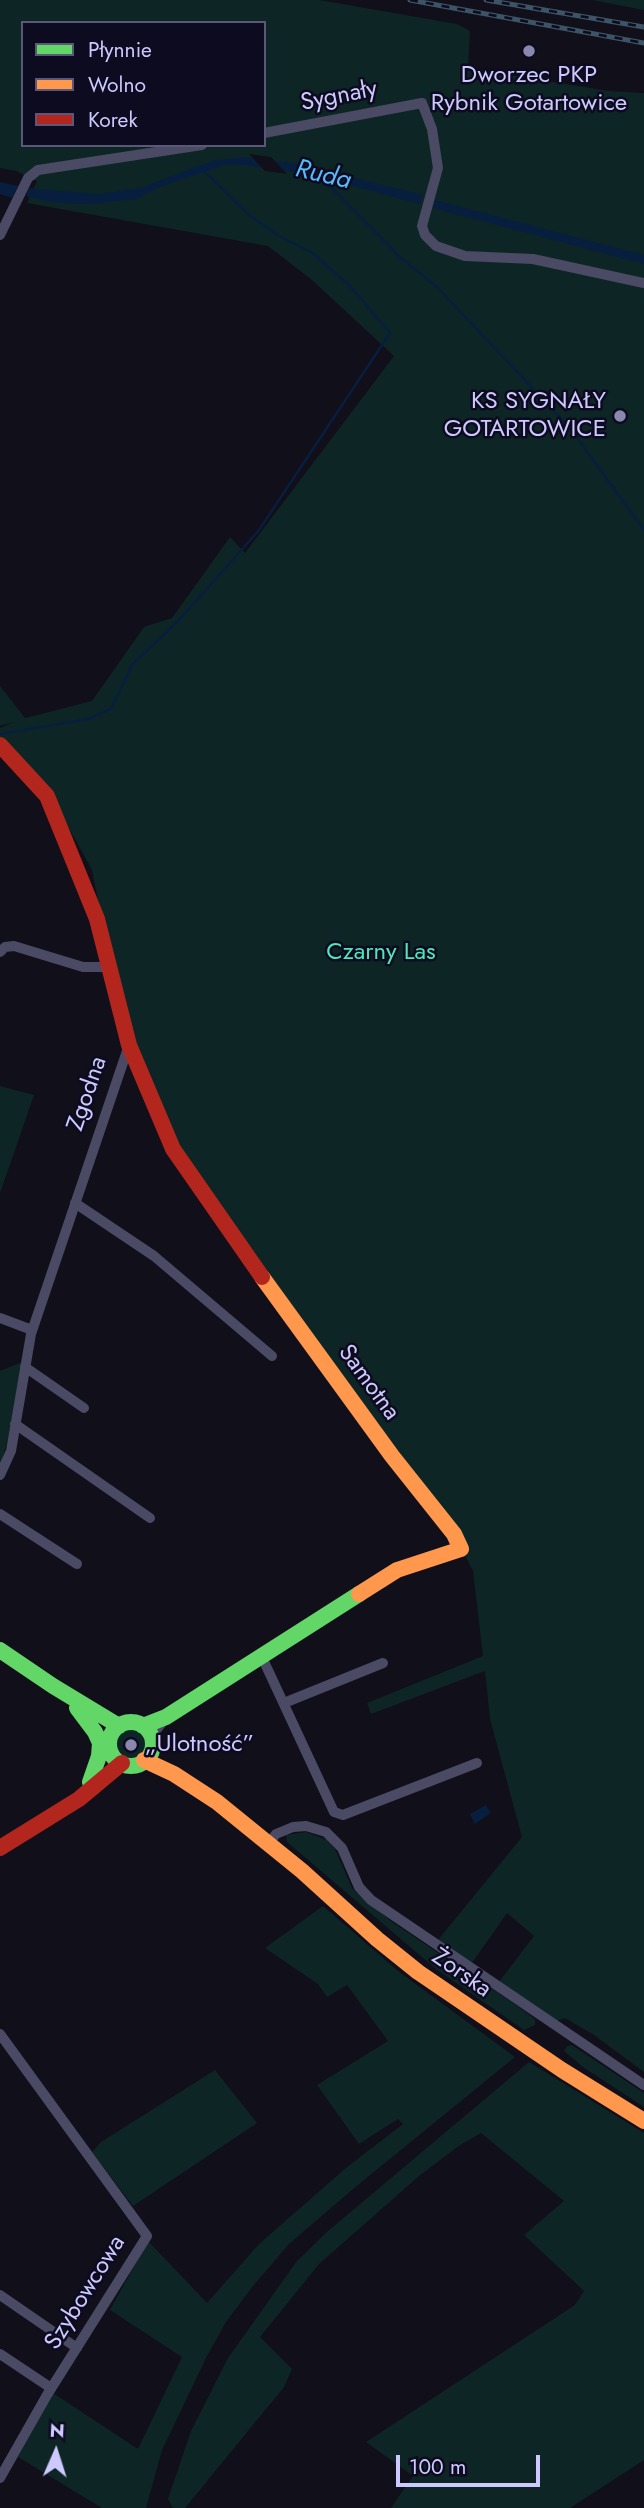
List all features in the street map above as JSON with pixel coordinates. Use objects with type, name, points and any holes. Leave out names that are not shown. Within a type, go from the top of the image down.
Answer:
[{"type":"street","name":"Sygnały","points":[[266,133],[422,103],[432,129],[438,168],[422,223],[423,230],[436,246],[453,254],[533,259],[644,283]]},
{"type":"street","points":[[0,235],[28,178],[44,168],[188,147]]},
{"type":"street","name":"Zgodna","points":[[0,745],[47,796],[97,919],[129,1045],[32,1330],[11,1451],[0,1475]]},
{"type":"street","points":[[0,952],[5,947],[14,946],[83,967],[109,967]]},
{"type":"street","name":"Samotna","points":[[129,1045],[173,1149],[235,1240],[392,1456],[454,1534],[461,1549],[397,1570],[166,1717],[148,1743]]},
{"type":"street","points":[[75,1203],[154,1256],[272,1356]]},
{"type":"street","points":[[0,1318],[32,1330]]},
{"type":"street","points":[[25,1367],[84,1408]]},
{"type":"street","points":[[15,1424],[150,1518]]},
{"type":"street","points":[[0,1514],[77,1564]]},
{"type":"street","points":[[0,1650],[53,1686],[116,1745],[133,1765],[148,1743],[133,1722],[116,1745],[89,1787],[65,1807],[0,1848]]},
{"type":"street","points":[[261,1655],[334,1812],[343,1815],[477,1763]]},
{"type":"street","points":[[284,1703],[383,1663]]},
{"type":"street","points":[[53,1686],[116,1745]]},
{"type":"street","points":[[77,1708],[95,1732],[100,1744],[89,1787]]},
{"type":"street","name":"Żorska","points":[[148,1743],[193,1786],[302,1871],[397,1956],[562,2070],[644,2121]]},
{"type":"street","name":"Żorska","points":[[148,1743],[204,1786],[232,1814]]},
{"type":"street","points":[[89,1787],[136,1773],[153,1773],[193,1786]]},
{"type":"street","name":"Żorska","points":[[268,1844],[276,1835],[293,1827],[306,1826],[327,1832],[342,1848],[359,1887],[371,1900],[644,2085]]},
{"type":"street","name":"Szybowcowa","points":[[0,2034],[146,2236],[51,2388],[0,2478]]},
{"type":"street","points":[[0,2295],[77,2348]]},
{"type":"street","points":[[0,2354],[51,2388]]},
{"type":"green space","name":"Czarny Las","points":[[0,0],[319,0],[457,24],[470,31],[468,68],[609,91],[644,93],[644,2072],[594,2035],[565,2018],[556,2021],[499,1982],[534,1936],[507,1913],[472,1963],[438,1940],[522,1837],[490,1719],[485,1671],[371,1714],[367,1703],[483,1656],[473,1571],[454,1534],[173,1142],[132,1039],[111,966],[92,870],[48,790],[0,739],[0,728],[14,722],[0,726],[0,686],[25,718],[92,701],[144,627],[172,618],[230,537],[245,553],[394,356],[312,280],[268,246],[27,203],[37,181],[16,171],[0,168]]},
{"type":"green space","points":[[592,0],[644,0],[644,10]]},
{"type":"green space","points":[[0,1086],[34,1095],[0,1193]]},
{"type":"green space","points":[[22,1362],[8,1439],[0,1467],[0,1371]]},
{"type":"green space","points":[[131,1729],[142,1733],[146,1744],[142,1755],[131,1759],[120,1755],[116,1744],[120,1733]]},
{"type":"green space","points":[[306,1832],[327,1840],[335,1849],[352,1888],[357,1893],[392,1922],[535,2019],[535,2025],[524,2030],[436,1969],[287,1842],[286,1835]]},
{"type":"green space","points":[[323,1906],[398,1971],[515,2057],[289,2244],[226,2322],[206,2358],[162,2450],[146,2508],[102,2508],[18,2457],[53,2393],[138,2449],[182,2357],[110,2310],[148,2241],[207,2303],[259,2244],[347,2167],[403,2124],[398,2119],[359,2144],[317,2085],[388,2041],[347,1985],[327,1997],[318,1984],[265,1948]]},
{"type":"green space","points":[[572,2045],[644,2093],[644,2107],[583,2067],[564,2051],[567,2046]]},
{"type":"green space","points":[[529,2062],[644,2133],[644,2460],[570,2508],[391,2508],[413,2476],[366,2442],[575,2305],[584,2291],[524,2235],[564,2201],[481,2133],[460,2145],[419,2176],[319,2264],[260,2337],[292,2369],[284,2387],[185,2508],[173,2508],[168,2499],[191,2431],[228,2358],[297,2261],[328,2231]]},
{"type":"green space","points":[[215,2070],[257,2123],[133,2206],[92,2152],[101,2142]]},
{"type":"water","name":"Ruda","points":[[242,157],[293,163],[424,195],[419,204],[313,175],[226,165],[157,188],[136,199],[92,204],[57,203],[26,196],[29,188],[98,194],[140,188],[212,161]]},
{"type":"water","points":[[0,182],[18,186],[12,198],[0,194]]},
{"type":"water","points":[[435,200],[644,255],[644,264],[433,208]]},
{"type":"water","points":[[486,1805],[491,1813],[475,1824],[470,1814]]},
{"type":"pier","points":[[249,154],[271,157],[287,174],[265,171]]},
{"type":"waterway","points":[[0,734],[88,719],[111,709],[132,665],[181,618],[259,530],[390,333],[349,285],[311,252],[279,236],[248,214],[204,171]]},
{"type":"waterway","name":"Ruda","points":[[319,175],[401,258],[437,287],[570,428],[644,530]]},
{"type":"railway","points":[[410,0],[644,43]]},
{"type":"railway","points":[[486,0],[644,27]]},
{"type":"traffic: fast","points":[[143,1726],[166,1717],[359,1594]]},
{"type":"traffic: fast","points":[[0,1650],[119,1726]]},
{"type":"traffic: fast","points":[[77,1708],[100,1743],[99,1756],[90,1782]]},
{"type":"traffic: fast","points":[[131,1722],[146,1729],[153,1744],[146,1759],[131,1766],[116,1759],[109,1744],[116,1729],[131,1722]]},
{"type":"traffic: slow","points":[[262,1277],[392,1456],[454,1534],[461,1549],[397,1570],[359,1594]]},
{"type":"traffic: slow","points":[[144,1760],[174,1774],[217,1802],[302,1871],[418,1972],[562,2070],[644,2121]]},
{"type":"traffic: jam","points":[[0,745],[47,796],[97,919],[129,1045],[173,1149],[262,1277]]},
{"type":"traffic: jam","points":[[0,1848],[79,1799],[122,1763]]},
{"type":"place","name":"Dworzec PKP Rybnik Gotartowice","points":[[529,51]]},
{"type":"place","name":"KS SYGNAŁY GOTARTOWICE","points":[[620,416]]},
{"type":"place","name":"„Ulotność”","points":[[131,1745]]}]
